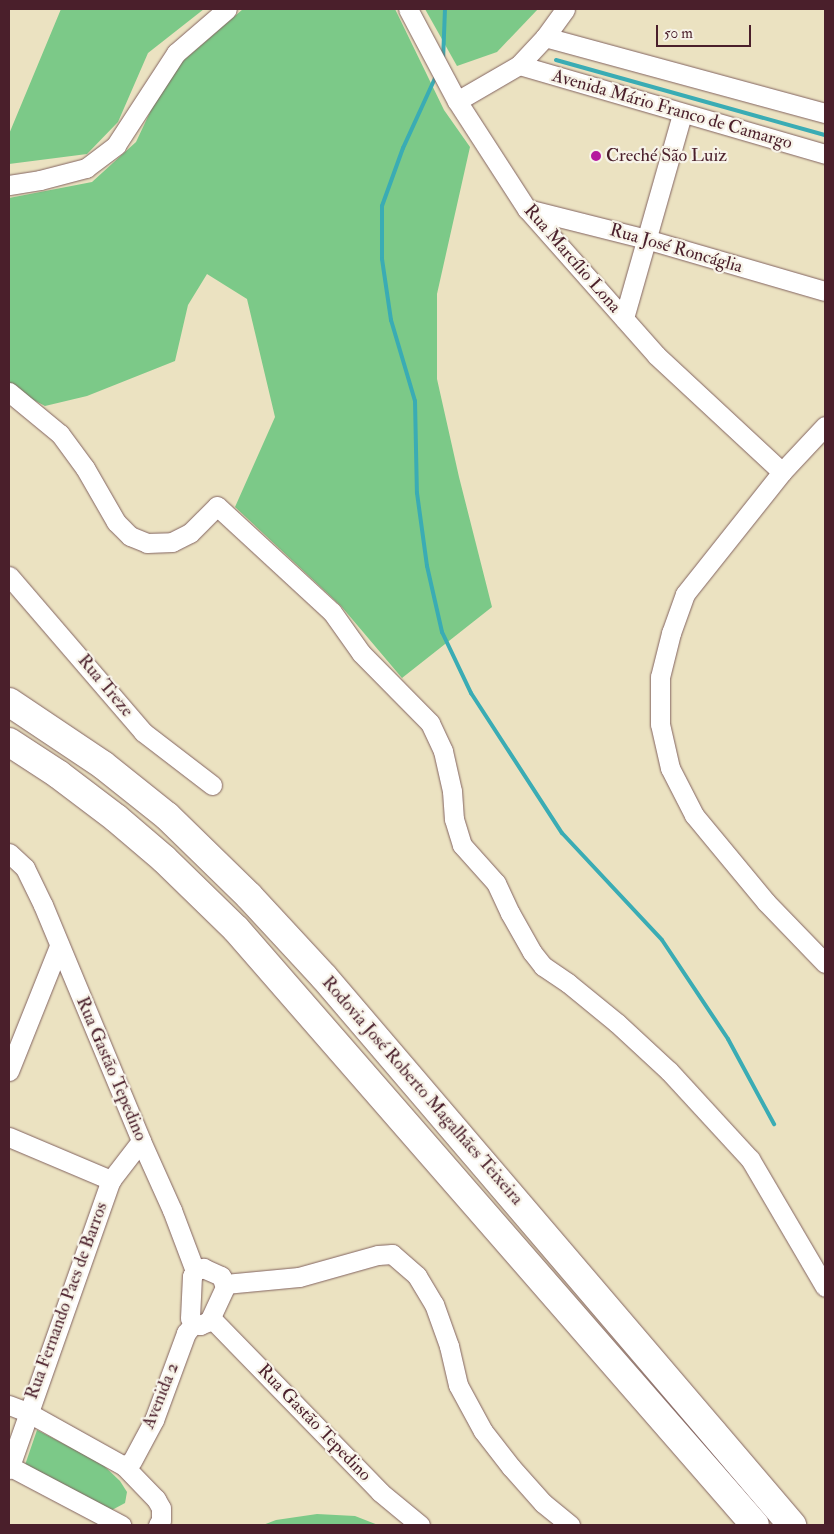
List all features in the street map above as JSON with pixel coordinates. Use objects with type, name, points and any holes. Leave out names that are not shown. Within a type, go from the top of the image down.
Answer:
[{"type":"highway","name":"Rodovia José Roberto Magalhães Teixeira","points":[[9,702],[54,730],[110,770],[166,816],[249,896],[330,984],[792,1525]]},
{"type":"highway","name":"Rodovia José Roberto Magalhães Teixeira","points":[[9,742],[58,774],[116,818],[164,859],[236,929],[755,1525]]},
{"type":"street","points":[[9,185],[40,180],[86,168],[116,144],[176,53],[227,9]]},
{"type":"street","name":"Rua Marcílio Lona","points":[[408,9],[456,101],[527,209],[656,355],[782,472]]},
{"type":"street","points":[[456,101],[519,65],[545,36],[565,9]]},
{"type":"street","name":"Avenida Mário Franco de Camargo","points":[[545,36],[825,113]]},
{"type":"street","name":"Avenida Mário Franco de Camargo","points":[[519,65],[682,114],[825,154]]},
{"type":"street","points":[[624,318],[682,114]]},
{"type":"street","name":"Rua José Roncáglia","points":[[527,209],[646,239],[825,292]]},
{"type":"street","points":[[9,392],[60,434],[85,468],[106,506],[130,536],[147,543],[160,544],[172,542],[190,533],[217,506],[332,612],[361,653],[430,723],[443,750],[452,791],[454,819],[462,845],[496,883],[532,952],[543,966],[568,983],[617,1023],[669,1071],[750,1159],[825,1287]]},
{"type":"street","points":[[825,426],[782,472],[685,594],[671,634],[660,677],[660,724],[670,768],[694,814],[766,902],[825,963]]},
{"type":"street","name":"Rua Treze","points":[[9,576],[143,732],[212,785]]},
{"type":"street","name":"Rua Gastão Tepedino","points":[[9,852],[25,868],[60,946],[141,1142],[172,1210],[195,1270]]},
{"type":"street","points":[[9,1071],[60,946]]},
{"type":"street","points":[[9,1138],[111,1180]]},
{"type":"street","name":"Rua Fernando Paes de Barros","points":[[9,1467],[111,1180],[141,1142]]},
{"type":"street","points":[[202,1321],[190,1318],[192,1276],[195,1270],[203,1268],[218,1273],[225,1284],[300,1277],[383,1253],[392,1254],[417,1276],[434,1304],[449,1346],[458,1384],[483,1431],[511,1467],[543,1503],[570,1525]]},
{"type":"street","name":"Avenida 2","points":[[124,1466],[132,1461],[154,1420],[186,1333],[202,1321],[225,1292],[225,1284]]},
{"type":"street","name":"Rua Gastão Tepedino","points":[[202,1321],[380,1492],[420,1525]]},
{"type":"street","points":[[9,1405],[27,1412],[124,1466],[156,1498],[161,1508],[161,1520],[158,1525]]},
{"type":"street","points":[[9,1467],[120,1525]]},
{"type":"green space","points":[[61,9],[204,9],[148,53],[118,122],[87,154],[9,164],[9,134]]},
{"type":"green space","points":[[243,9],[395,9],[444,110],[470,147],[437,294],[437,379],[459,477],[492,607],[402,678],[341,606],[235,507],[275,417],[247,299],[207,274],[188,305],[175,361],[87,396],[45,406],[9,387],[9,198],[92,182],[136,142],[168,74]]},
{"type":"green space","points":[[425,9],[538,9],[497,52],[457,66]]},
{"type":"green space","points":[[37,1430],[101,1463],[120,1481],[127,1492],[125,1503],[112,1510],[25,1465]]},
{"type":"green space","points":[[317,1514],[355,1516],[378,1525],[263,1525],[276,1520]]},
{"type":"waterway","points":[[443,61],[445,9]]},
{"type":"waterway","points":[[556,60],[825,135]]},
{"type":"waterway","points":[[436,76],[403,148],[382,206],[382,259],[391,320],[415,401],[417,493],[427,566],[442,632],[471,693],[562,833],[662,940],[728,1039],[774,1124]]},
{"type":"place","name":"Creché São Luiz","points":[[596,156]]}]
